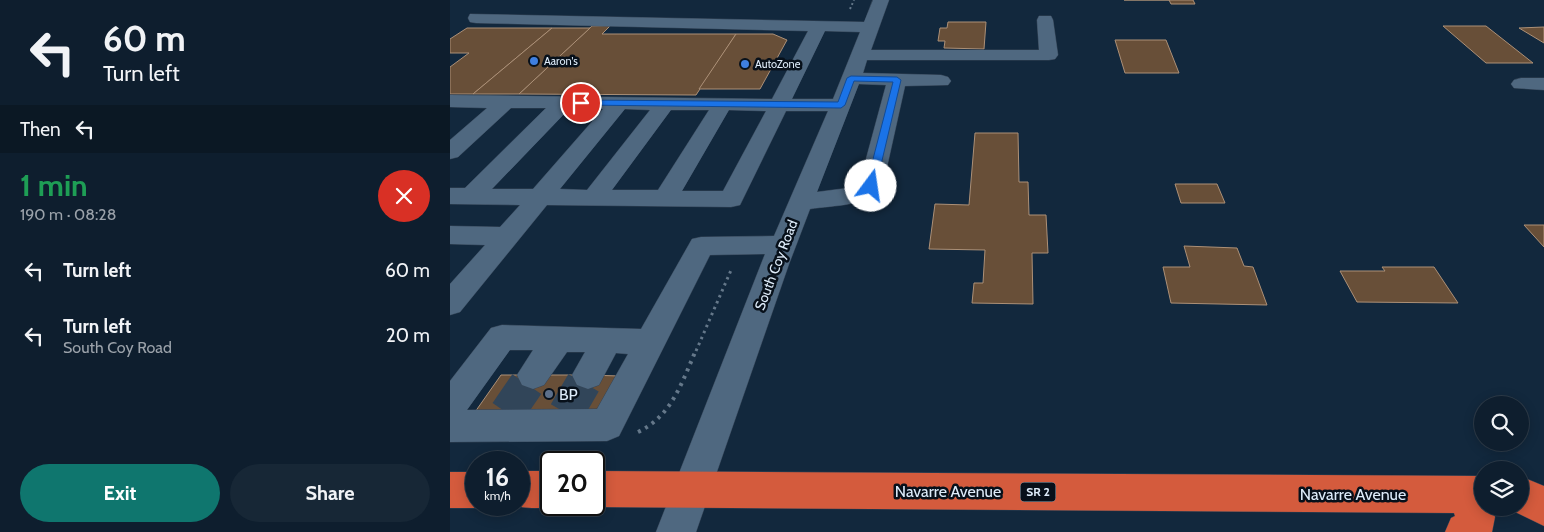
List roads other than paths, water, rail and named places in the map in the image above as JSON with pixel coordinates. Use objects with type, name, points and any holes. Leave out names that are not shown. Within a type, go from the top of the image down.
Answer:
[{"type":"highway","name":"Navarre Avenue","points":[[605,489],[1474,495]]},
{"type":"highway","points":[[450,490],[465,490]]},
{"type":"highway","points":[[1529,498],[1544,507]]},
{"type":"highway","points":[[1465,532],[1475,527],[1476,516]]},
{"type":"street","name":"South Coy Road","points":[[676,532],[783,245],[841,105],[881,0]]},
{"type":"street","points":[[476,18],[871,27]]},
{"type":"street","points":[[856,67],[997,55],[1050,55],[1045,20]]},
{"type":"street","points":[[460,196],[731,199],[819,26]]},
{"type":"street","points":[[856,67],[897,80],[941,81]]},
{"type":"street","points":[[800,202],[854,195],[871,186],[897,80]]},
{"type":"street","points":[[1521,84],[1544,84]]},
{"type":"street","points":[[450,102],[841,105]]},
{"type":"street","points":[[450,152],[505,102]]},
{"type":"street","points":[[460,196],[562,102]]},
{"type":"street","points":[[450,304],[619,103]]},
{"type":"street","points":[[594,197],[665,104]]},
{"type":"street","points":[[665,198],[723,104]]},
{"type":"street","points":[[450,235],[508,236]]},
{"type":"street","points":[[450,426],[502,419],[562,419],[606,425],[701,246],[783,245]]},
{"type":"street","points":[[450,407],[502,337],[650,342]]},
{"type":"street","points":[[534,375],[559,339]]},
{"type":"street","points":[[588,375],[608,340]]},
{"type":"tunnel","points":[[507,413],[533,375]]},
{"type":"tunnel","points":[[566,413],[588,375]]},
{"type":"place","name":"Aaron's","points":[[534,61]]},
{"type":"place","name":"AutoZone","points":[[745,64]]},
{"type":"place","name":"BP","points":[[549,394]]}]
